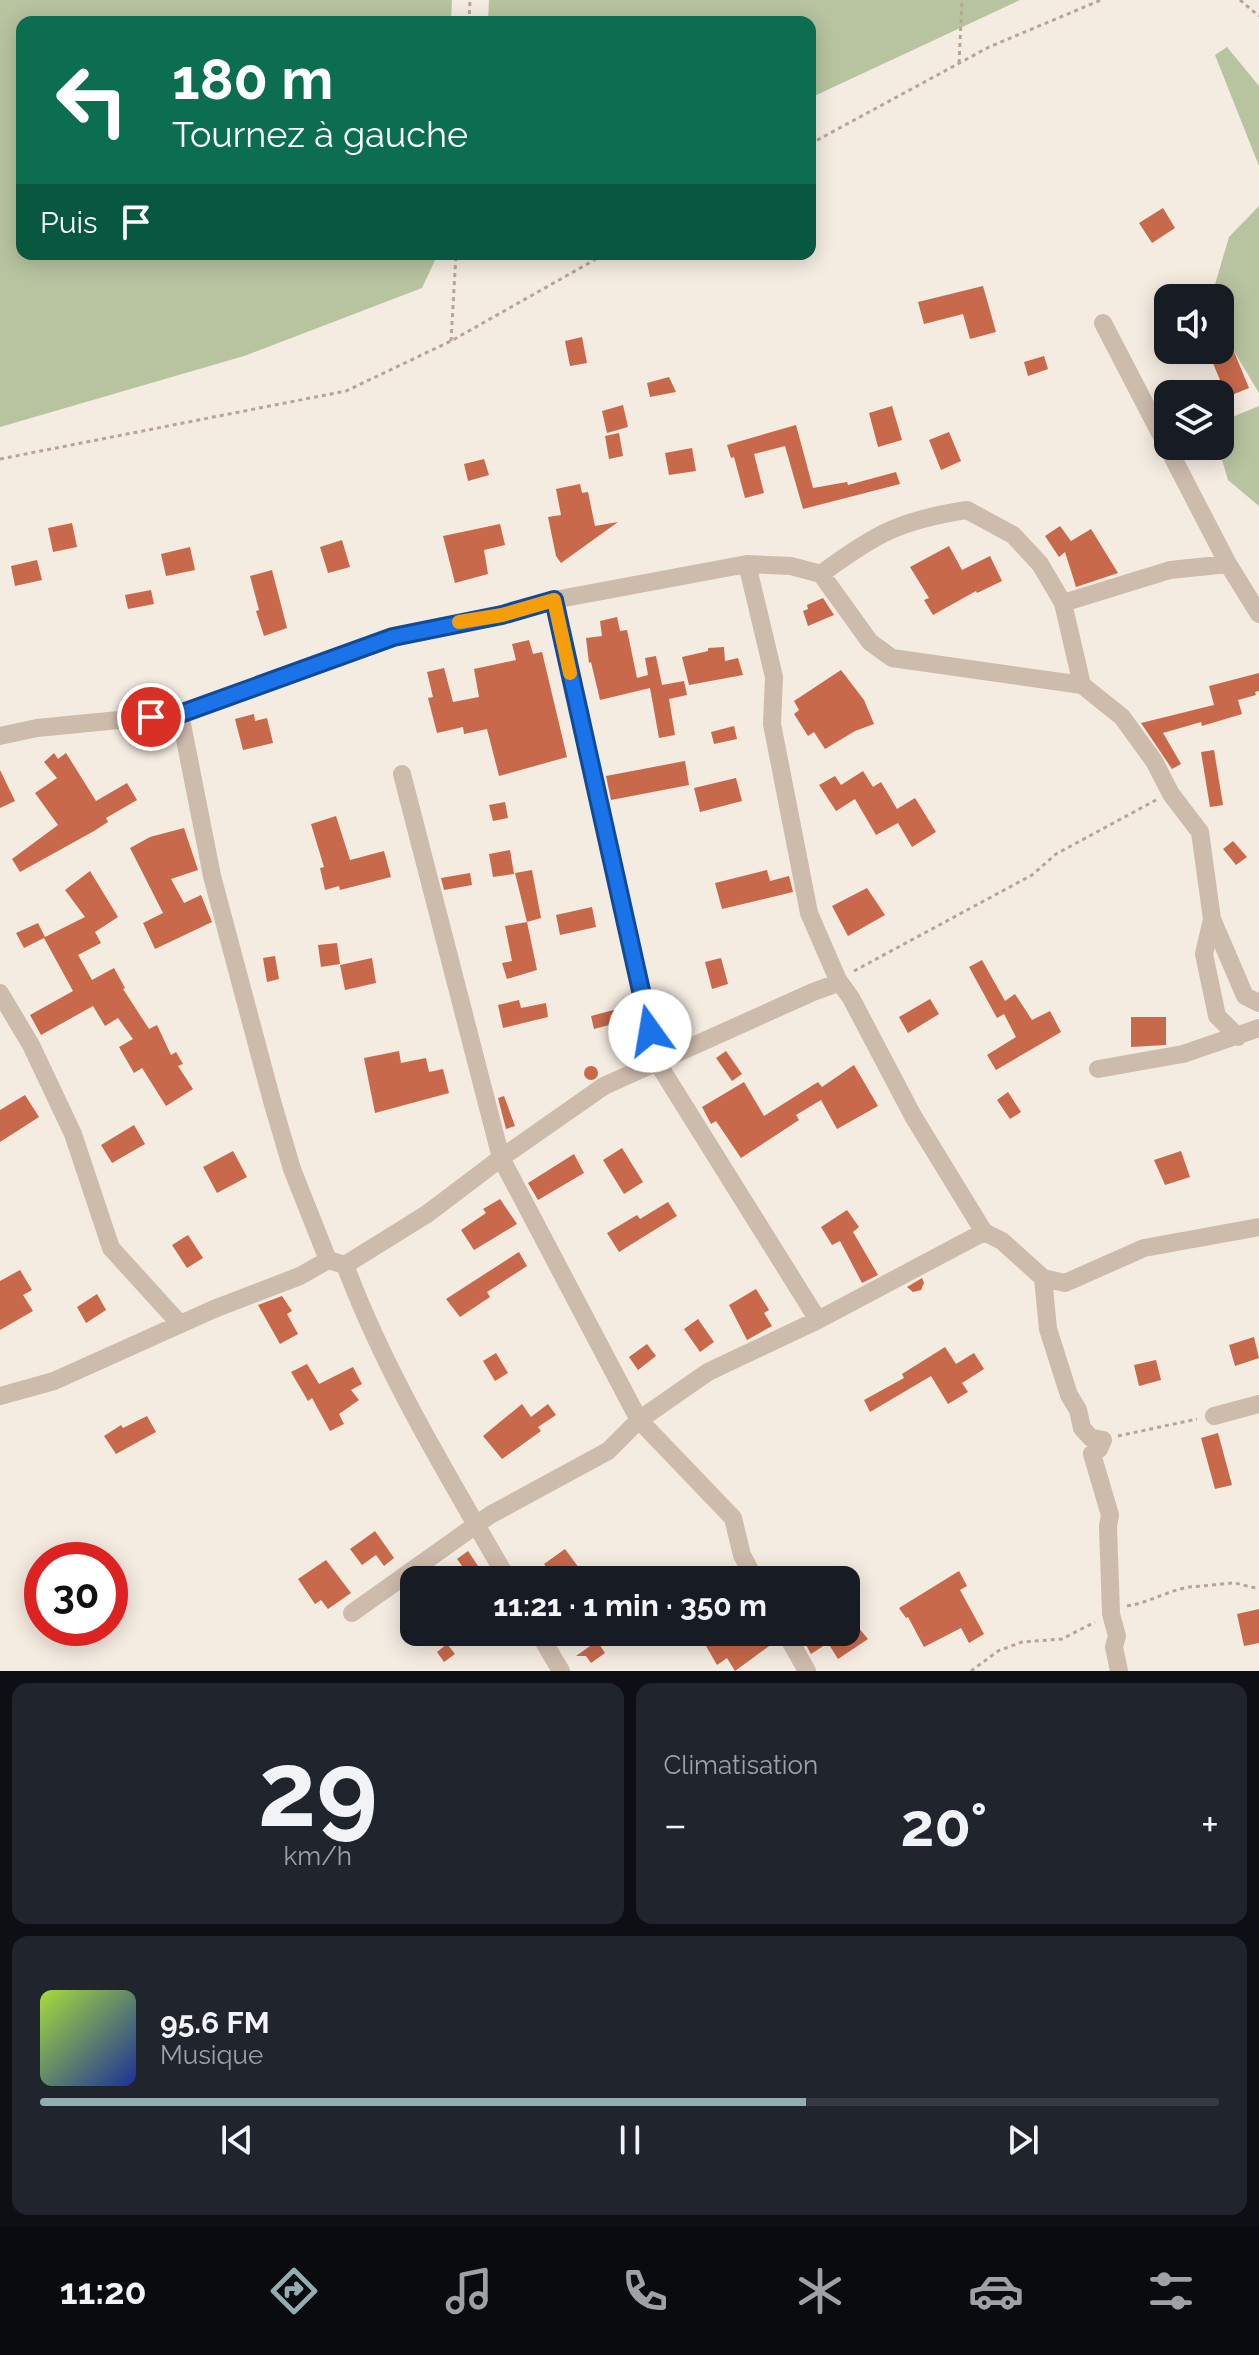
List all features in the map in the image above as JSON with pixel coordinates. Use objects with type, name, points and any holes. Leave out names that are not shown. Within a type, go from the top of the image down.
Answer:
[{"type":"street","points":[[1103,323],[1228,564],[1259,614]]},
{"type":"street","points":[[821,574],[863,543],[904,523],[967,510],[1013,535],[1040,564],[1063,603],[1082,685]]},
{"type":"street","points":[[747,564],[774,677],[772,724],[809,913],[838,980],[851,998],[913,1116],[984,1232],[1002,1241],[1043,1278],[1065,1283],[1144,1248],[1259,1227]]},
{"type":"street","points":[[0,736],[37,728],[180,714],[393,637],[502,615],[554,600],[747,564],[791,566],[821,574],[870,642],[892,658],[1082,685],[1122,717],[1154,761],[1171,794],[1200,832],[1212,919],[1245,996],[1259,1003]]},
{"type":"street","points":[[1063,603],[1170,570],[1228,564]]},
{"type":"street","points":[[554,600],[657,1062],[818,1320]]},
{"type":"street","points":[[180,714],[212,876],[292,1169],[438,1462],[500,1566]]},
{"type":"street","points":[[402,774],[501,1158],[639,1420],[733,1518],[748,1566]]},
{"type":"street","points":[[1212,919],[1204,954],[1217,1016],[1238,1037]]},
{"type":"street","points":[[0,1396],[54,1381],[180,1324],[337,1263],[427,1214],[604,1086],[835,984],[838,980]]},
{"type":"street","points":[[0,993],[31,1045],[73,1134],[111,1248],[180,1324]]},
{"type":"street","points":[[1098,1069],[1183,1054],[1259,1028]]},
{"type":"street","points":[[352,1613],[490,1515],[608,1451],[639,1420],[708,1372],[818,1320],[984,1232]]},
{"type":"street","points":[[1043,1278],[1048,1329],[1069,1395],[1078,1410],[1082,1428],[1091,1438],[1103,1440],[1099,1449],[1092,1454],[1110,1515],[1111,1614],[1117,1636],[1114,1647],[1119,1671]]},
{"type":"street","points":[[1214,1416],[1259,1404]]},
{"type":"street","points":[[546,1646],[561,1671]]},
{"type":"street","points":[[793,1646],[807,1671]]},
{"type":"path","points":[[959,63],[962,0]]},
{"type":"path","points":[[816,141],[989,47],[1101,0]]},
{"type":"path","points":[[1240,0],[1259,16]]},
{"type":"path","points":[[451,341],[456,260]]},
{"type":"path","points":[[0,459],[346,391],[451,341],[594,260]]},
{"type":"path","points":[[838,980],[1032,875],[1056,854],[1171,794]]},
{"type":"path","points":[[1103,1440],[1214,1416]]},
{"type":"green space","points":[[0,0],[452,0],[451,16],[16,16],[16,260],[435,260],[422,288],[244,356],[0,427]]},
{"type":"green space","points":[[489,0],[1020,0],[816,95],[816,16],[488,16]]},
{"type":"green space","points":[[1227,47],[1259,86],[1259,166],[1215,55]]},
{"type":"green space","points":[[1259,206],[1259,393],[1234,351],[1234,284],[1215,284],[1229,237]]},
{"type":"green space","points":[[1259,406],[1259,506],[1228,480],[1222,460],[1234,460],[1234,416]]},
{"type":"building","points":[[1163,208],[1175,228],[1152,243],[1139,223]]},
{"type":"building","points":[[983,286],[996,332],[970,339],[963,314],[924,324],[918,302]]},
{"type":"building","points":[[582,337],[587,363],[570,366],[565,341]]},
{"type":"building","points":[[1234,352],[1249,388],[1234,394],[1234,380],[1220,380],[1213,364],[1234,364]]},
{"type":"building","points":[[1044,356],[1048,369],[1028,376],[1024,362]]},
{"type":"building","points":[[669,377],[676,392],[650,397],[647,383]]},
{"type":"building","points":[[623,405],[628,427],[607,433],[602,411]]},
{"type":"building","points":[[892,406],[902,440],[878,447],[869,413]]},
{"type":"building","points":[[796,425],[813,488],[847,482],[848,485],[896,472],[900,484],[803,509],[785,446],[754,454],[764,493],[745,498],[734,457],[731,458],[727,445]]},
{"type":"building","points":[[949,432],[961,461],[941,470],[929,440]]},
{"type":"building","points":[[619,433],[623,456],[609,459],[605,436]]},
{"type":"building","points":[[692,448],[696,471],[669,475],[665,453]]},
{"type":"building","points":[[484,459],[489,475],[468,481],[464,464]]},
{"type":"building","points":[[580,484],[582,493],[588,492],[595,526],[618,522],[561,563],[556,556],[548,517],[561,515],[556,489]]},
{"type":"building","points":[[72,523],[77,547],[53,552],[48,528]]},
{"type":"building","points":[[500,524],[505,545],[484,550],[488,574],[455,583],[443,536]]},
{"type":"building","points":[[1060,526],[1071,541],[1091,529],[1118,573],[1076,587],[1065,552],[1059,557],[1045,536]]},
{"type":"building","points":[[342,540],[350,567],[328,573],[320,547]]},
{"type":"building","points":[[949,546],[962,570],[990,556],[1002,581],[976,591],[933,615],[924,600],[929,598],[910,567]]},
{"type":"building","points":[[190,547],[195,570],[166,576],[161,554]]},
{"type":"building","points":[[37,560],[42,580],[15,586],[11,566]]},
{"type":"building","points":[[272,570],[287,628],[264,636],[250,576]]},
{"type":"building","points":[[151,590],[154,604],[128,609],[125,595]]},
{"type":"building","points":[[823,598],[834,615],[808,626],[803,611],[808,609],[807,605]]},
{"type":"building","points":[[617,617],[620,631],[627,630],[637,678],[648,675],[645,658],[656,656],[662,685],[684,681],[687,695],[669,699],[675,735],[659,738],[650,688],[600,700],[589,663],[586,638],[602,636],[600,621]]},
{"type":"building","points":[[529,640],[533,654],[542,652],[567,757],[499,776],[487,729],[464,734],[463,727],[437,733],[428,698],[433,697],[427,672],[444,668],[453,702],[479,697],[474,669],[516,660],[512,644]]},
{"type":"building","points":[[724,647],[725,661],[738,658],[743,675],[689,685],[682,657],[708,651],[708,648]]},
{"type":"building","points":[[841,670],[864,700],[874,724],[825,749],[814,732],[808,736],[794,714],[799,710],[794,701]]},
{"type":"building","points":[[1259,673],[1259,691],[1255,692],[1256,695],[1238,700],[1242,714],[1163,733],[1181,764],[1172,769],[1141,723],[1214,705],[1209,686]]},
{"type":"building","points":[[254,714],[255,721],[267,718],[273,743],[243,750],[235,719]]},
{"type":"building","points":[[734,726],[737,739],[714,744],[711,732]]},
{"type":"building","points":[[1214,750],[1223,805],[1210,807],[1201,752]]},
{"type":"building","points":[[54,753],[58,759],[66,753],[96,801],[127,783],[137,800],[106,818],[108,822],[94,831],[20,872],[12,859],[58,825],[35,793],[57,778],[44,762]]},
{"type":"building","points":[[685,761],[689,785],[611,800],[606,776]]},
{"type":"building","points":[[0,770],[15,801],[0,808]]},
{"type":"building","points":[[863,771],[873,787],[881,782],[897,809],[915,798],[936,832],[912,847],[898,823],[876,835],[855,799],[836,811],[819,785],[835,776],[841,785]]},
{"type":"building","points":[[736,778],[742,801],[700,812],[694,788]]},
{"type":"building","points":[[505,802],[508,818],[493,821],[489,805]]},
{"type":"building","points":[[336,816],[350,860],[384,851],[391,877],[340,890],[339,886],[325,890],[320,868],[324,867],[311,824]]},
{"type":"building","points":[[184,828],[198,870],[171,879],[184,903],[201,895],[212,922],[155,949],[143,923],[163,913],[130,848],[150,837]]},
{"type":"building","points":[[1233,841],[1247,857],[1236,865],[1223,849]]},
{"type":"building","points":[[510,850],[514,874],[493,877],[489,854]]},
{"type":"building","points":[[532,870],[541,918],[527,922],[515,873]]},
{"type":"building","points":[[767,870],[770,881],[789,876],[793,892],[722,909],[715,883]]},
{"type":"building","points":[[90,871],[118,917],[95,932],[101,943],[78,955],[92,980],[114,968],[123,989],[149,1029],[157,1025],[171,1055],[176,1052],[183,1064],[178,1066],[193,1089],[166,1106],[142,1068],[134,1073],[119,1047],[133,1039],[118,1018],[105,1026],[93,1006],[41,1035],[30,1015],[73,991],[44,938],[24,948],[16,933],[38,923],[45,937],[85,917],[65,890]]},
{"type":"building","points":[[470,873],[472,885],[444,890],[441,878]]},
{"type":"building","points":[[867,888],[885,915],[848,936],[832,906]]},
{"type":"building","points":[[592,907],[596,927],[560,935],[556,915]]},
{"type":"building","points":[[527,922],[537,970],[507,979],[502,963],[512,961],[505,926]]},
{"type":"building","points":[[337,943],[340,964],[321,967],[318,945]]},
{"type":"building","points":[[275,956],[279,979],[267,982],[263,958]]},
{"type":"building","points":[[372,958],[376,983],[345,990],[340,965]]},
{"type":"building","points":[[721,958],[728,984],[712,989],[705,962]]},
{"type":"building","points":[[982,960],[1005,1001],[1015,994],[1032,1020],[1050,1011],[1061,1032],[996,1070],[987,1055],[1016,1037],[1004,1014],[997,1018],[969,967]]},
{"type":"building","points":[[930,999],[939,1014],[908,1033],[899,1017]]},
{"type":"building","points":[[519,1000],[521,1008],[546,1003],[548,1017],[503,1028],[498,1005]]},
{"type":"building","points":[[621,1008],[624,1021],[594,1029],[591,1016]]},
{"type":"building","points":[[1131,1017],[1166,1017],[1166,1045],[1131,1047]]},
{"type":"building","points":[[399,1051],[401,1063],[426,1058],[429,1072],[443,1069],[449,1093],[375,1113],[364,1058]]},
{"type":"building","points":[[726,1051],[742,1074],[732,1081],[716,1058]]},
{"type":"building","points":[[854,1065],[878,1106],[837,1129],[821,1100],[796,1115],[799,1120],[741,1158],[716,1121],[711,1124],[702,1107],[744,1082],[764,1116],[818,1082],[822,1087]]},
{"type":"building","points":[[591,1066],[598,1073],[591,1080],[584,1073]]},
{"type":"building","points":[[1008,1092],[1021,1112],[1010,1119],[997,1100]]},
{"type":"building","points":[[25,1095],[39,1117],[0,1142],[0,1110]]},
{"type":"building","points":[[504,1096],[515,1126],[506,1129],[498,1098]]},
{"type":"building","points":[[134,1125],[145,1144],[112,1163],[101,1145]]},
{"type":"building","points":[[622,1148],[643,1182],[624,1194],[603,1160]]},
{"type":"building","points":[[233,1151],[247,1177],[217,1193],[203,1167]]},
{"type":"building","points":[[1181,1151],[1190,1177],[1165,1185],[1154,1160]]},
{"type":"building","points":[[574,1154],[584,1173],[538,1200],[528,1183]]},
{"type":"building","points":[[500,1199],[517,1224],[474,1250],[461,1230],[486,1213],[483,1209]]},
{"type":"building","points":[[668,1202],[677,1216],[619,1252],[607,1233],[637,1215],[640,1219]]},
{"type":"building","points":[[847,1210],[859,1227],[853,1232],[878,1275],[862,1283],[840,1241],[832,1245],[821,1227]]},
{"type":"building","points":[[188,1235],[203,1258],[187,1268],[172,1245]]},
{"type":"building","points":[[519,1252],[527,1266],[487,1292],[490,1297],[460,1317],[446,1299]]},
{"type":"building","points":[[20,1270],[32,1290],[23,1295],[33,1311],[0,1330],[0,1281]]},
{"type":"building","points":[[922,1278],[924,1283],[921,1290],[913,1292],[907,1287]]},
{"type":"building","points":[[756,1289],[769,1310],[764,1313],[772,1326],[747,1340],[729,1305]]},
{"type":"building","points":[[97,1294],[106,1310],[86,1323],[77,1307]]},
{"type":"building","points":[[282,1296],[292,1311],[287,1314],[298,1334],[280,1344],[258,1305]]},
{"type":"building","points":[[698,1319],[714,1342],[700,1352],[684,1329]]},
{"type":"building","points":[[1254,1337],[1259,1358],[1235,1366],[1229,1345]]},
{"type":"building","points":[[647,1344],[656,1356],[638,1370],[629,1357]]},
{"type":"building","points":[[945,1347],[956,1364],[974,1353],[984,1369],[962,1383],[968,1392],[948,1404],[931,1376],[870,1412],[864,1400],[904,1378],[902,1374]]},
{"type":"building","points":[[496,1353],[508,1373],[495,1381],[483,1361]]},
{"type":"building","points":[[1156,1360],[1161,1380],[1139,1386],[1134,1365]]},
{"type":"building","points":[[307,1364],[319,1384],[353,1367],[362,1384],[351,1390],[359,1400],[339,1414],[344,1424],[330,1431],[312,1398],[308,1401],[291,1372]]},
{"type":"building","points":[[522,1404],[531,1417],[548,1404],[556,1415],[538,1427],[541,1431],[502,1459],[483,1436]]},
{"type":"building","points":[[147,1416],[156,1432],[116,1454],[104,1436],[121,1425],[123,1428]]},
{"type":"building","points":[[1218,1433],[1232,1485],[1215,1489],[1201,1438]]},
{"type":"building","points":[[375,1531],[394,1558],[384,1566],[376,1555],[362,1565],[350,1549]]},
{"type":"building","points":[[565,1549],[578,1566],[546,1566],[544,1564]]},
{"type":"building","points":[[468,1551],[478,1566],[462,1566],[457,1559]]},
{"type":"building","points":[[326,1560],[351,1593],[328,1609],[321,1600],[315,1604],[298,1579]]},
{"type":"building","points":[[959,1571],[967,1586],[960,1590],[984,1634],[969,1643],[961,1628],[924,1647],[908,1617],[899,1608]]},
{"type":"building","points":[[1259,1609],[1259,1643],[1244,1646],[1237,1614]]},
{"type":"building","points":[[860,1629],[868,1639],[860,1644]]},
{"type":"building","points":[[449,1646],[455,1654],[444,1662],[437,1652]]},
{"type":"building","points":[[590,1646],[600,1646],[605,1653],[591,1663],[586,1656],[576,1656]]},
{"type":"building","points":[[706,1646],[769,1646],[735,1671],[727,1658],[717,1665]]},
{"type":"building","points":[[807,1646],[823,1646],[811,1654]]},
{"type":"building","points":[[830,1646],[858,1646],[838,1659]]},
{"type":"slow traffic","points":[[459,622],[502,615],[554,600],[570,673]]},
{"type":"route","points":[[151,717],[180,714],[393,637],[502,615],[554,600],[650,1031]]}]
